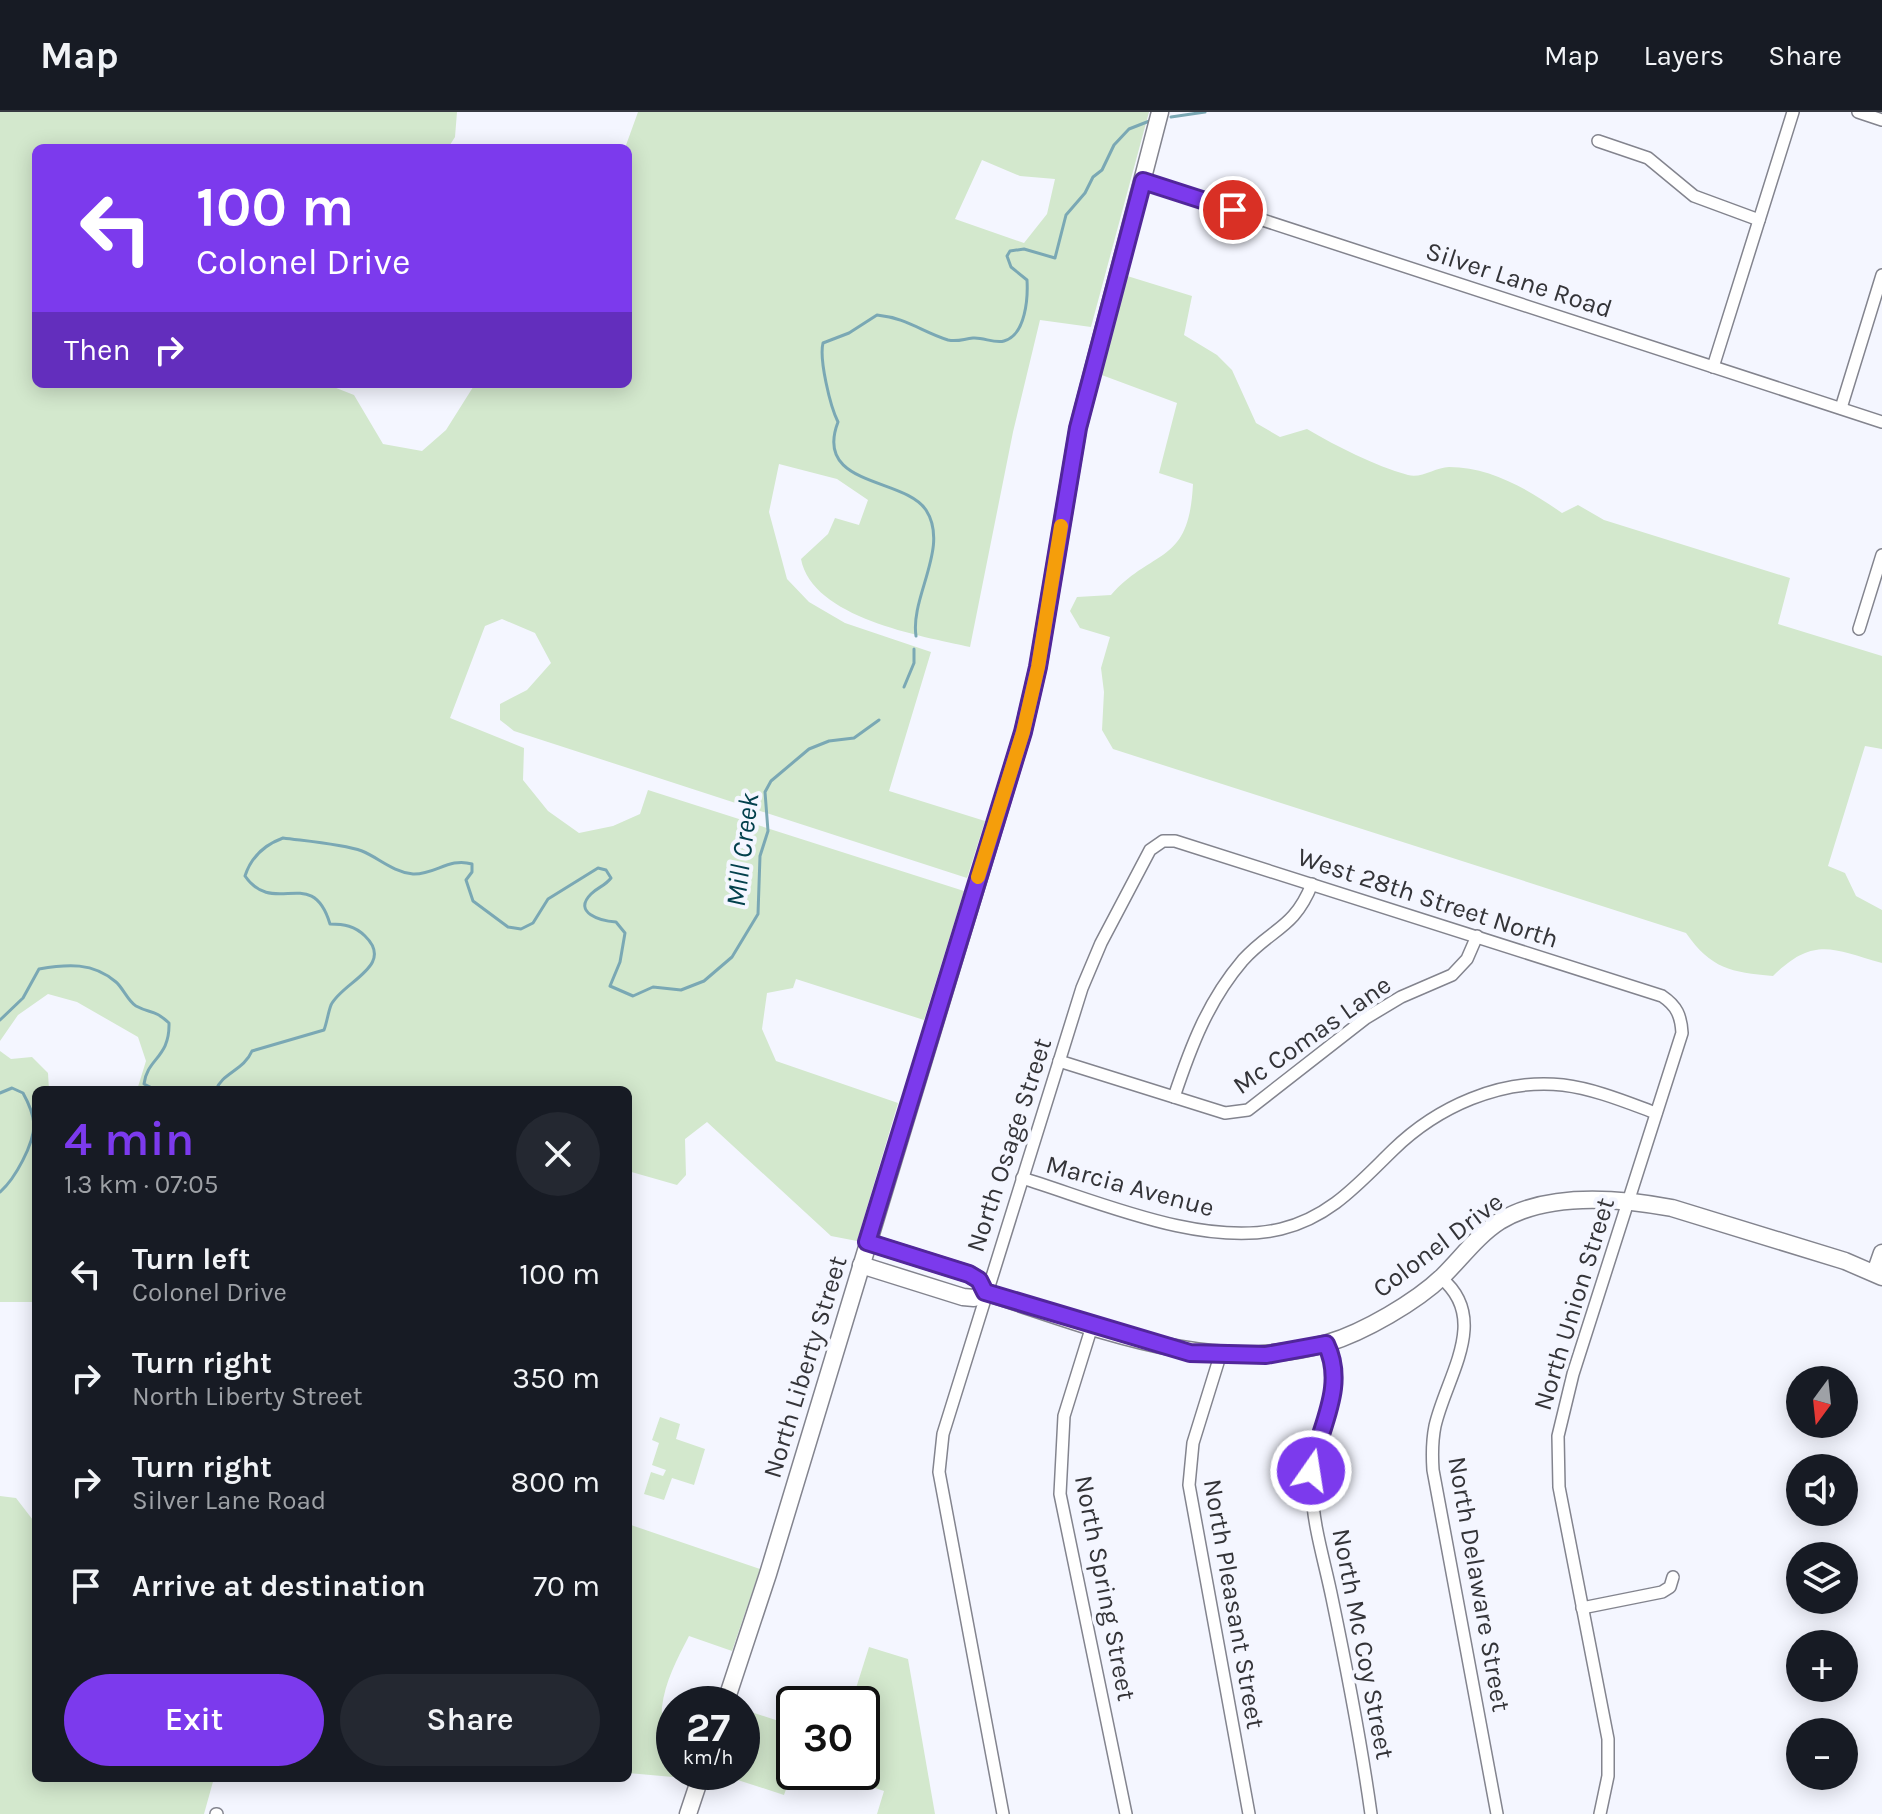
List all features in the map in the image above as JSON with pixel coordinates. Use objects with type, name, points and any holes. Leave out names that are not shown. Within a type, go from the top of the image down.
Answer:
[{"type":"main road","name":"North Liberty Street","points":[[731,1686],[768,1574],[1023,732],[1038,667],[1078,428],[1160,112]]},
{"type":"main road","name":"Colonel Drive","points":[[861,1265],[963,1297],[985,1292],[1165,1348],[1220,1356],[1266,1355],[1326,1344],[1397,1310],[1441,1278],[1485,1232],[1520,1211],[1556,1201],[1672,1208],[1879,1275]]},
{"type":"main road","name":"Colonel Drive","points":[[867,1242],[969,1274],[979,1280],[985,1292]]},
{"type":"main road","points":[[1879,1275],[1882,1253]]},
{"type":"main road","points":[[688,1814],[696,1790]]},
{"type":"street","points":[[1713,367],[1793,112]]},
{"type":"street","points":[[1858,112],[1882,120]]},
{"type":"street","points":[[1598,141],[1648,158],[1694,196],[1759,220]]},
{"type":"street","name":"Silver Lane Road","points":[[1143,181],[1882,422]]},
{"type":"street","points":[[1841,408],[1882,275]]},
{"type":"street","points":[[1859,629],[1882,555]]},
{"type":"street","name":"West 28th Street North","points":[[1168,841],[1477,936],[1662,996],[1672,1003]]},
{"type":"street","name":"North Osage Street","points":[[1003,1814],[939,1472],[943,1434],[1059,1061],[1101,943],[1150,850],[1168,841]]},
{"type":"street","points":[[1174,1097],[1193,1039],[1220,988],[1247,956],[1293,919],[1312,884]]},
{"type":"street","name":"Mc Comas Lane","points":[[1059,1061],[1225,1113],[1248,1110],[1366,1018],[1401,997],[1452,975],[1467,959],[1477,936]]},
{"type":"street","name":"North Union Street","points":[[1600,1814],[1608,1776],[1608,1739],[1559,1487],[1558,1436],[1573,1374],[1682,1033],[1681,1017],[1672,1003]]},
{"type":"street","name":"Marcia Avenue","points":[[1022,1178],[1192,1229],[1254,1233],[1297,1224],[1330,1208],[1361,1185],[1421,1126],[1453,1107],[1491,1091],[1531,1083],[1564,1085],[1598,1092],[1656,1113]]},
{"type":"street","name":"North Delaware Street","points":[[1441,1278],[1457,1295],[1466,1325],[1435,1425],[1433,1470],[1497,1814]]},
{"type":"street","name":"North Spring Street","points":[[1092,1326],[1064,1416],[1059,1455],[1060,1494],[1126,1814]]},
{"type":"street","name":"North Mc Coy Street","points":[[1326,1344],[1335,1362],[1336,1379],[1314,1453],[1312,1494],[1360,1737],[1371,1814]]},
{"type":"street","name":"North Pleasant Street","points":[[1220,1356],[1193,1443],[1189,1485],[1249,1814]]},
{"type":"street","points":[[1582,1608],[1662,1592],[1670,1587],[1673,1577]]},
{"type":"green space","points":[[0,112],[457,112],[455,137],[451,144],[32,144],[32,388],[336,388],[354,395],[383,444],[422,451],[446,430],[472,388],[632,388],[632,144],[626,144],[638,112],[1149,112],[1091,327],[1040,320],[1013,432],[970,647],[871,621],[825,596],[809,579],[801,559],[828,534],[835,518],[859,525],[868,500],[837,479],[779,464],[769,512],[787,579],[809,602],[845,623],[931,652],[889,791],[985,821],[967,878],[514,731],[500,720],[500,704],[527,690],[551,663],[535,633],[502,619],[485,626],[450,718],[524,748],[523,780],[548,811],[579,833],[613,826],[640,814],[648,790],[964,891],[924,1020],[796,979],[793,988],[767,993],[762,1029],[776,1061],[898,1103],[857,1241],[831,1236],[707,1122],[685,1139],[686,1175],[677,1185],[632,1172],[632,1086],[138,1086],[146,1061],[138,1037],[77,1002],[48,994],[18,1015],[0,1041]],"holes":[[[982,160],[1020,176],[1055,179],[1047,214],[1024,243],[955,219]]]},
{"type":"green space","points":[[1124,275],[1192,296],[1184,335],[1217,355],[1232,370],[1256,423],[1280,437],[1307,429],[1356,455],[1408,475],[1449,467],[1495,475],[1523,488],[1562,513],[1578,505],[1604,520],[1790,578],[1778,624],[1882,656],[1882,749],[1865,746],[1828,866],[1845,873],[1856,896],[1882,910],[1882,963],[1824,949],[1800,955],[1773,976],[1734,970],[1713,961],[1686,933],[1113,749],[1102,730],[1104,692],[1101,668],[1110,637],[1080,628],[1070,611],[1077,597],[1111,595],[1177,542],[1185,529],[1193,484],[1159,473],[1177,403],[1099,374]]},
{"type":"green space","points":[[0,1051],[11,1059],[32,1057],[48,1073],[49,1086],[32,1086],[32,1302],[0,1302]]},
{"type":"green space","points":[[660,1417],[680,1424],[676,1439],[705,1449],[694,1485],[672,1478],[664,1500],[644,1494],[651,1472],[663,1476],[666,1470],[652,1465],[659,1443],[652,1440]]},
{"type":"green space","points":[[0,1496],[16,1498],[32,1519],[32,1782],[213,1782],[204,1814],[0,1814]]},
{"type":"green space","points":[[632,1525],[760,1569],[732,1651],[689,1636],[667,1686],[656,1686],[656,1775],[632,1773]]},
{"type":"green space","points":[[869,1647],[908,1659],[935,1814],[877,1814],[884,1791],[880,1790],[880,1686],[857,1686]]},
{"type":"green space","points":[[760,1715],[776,1720],[776,1790],[786,1790],[784,1795],[760,1787]]},
{"type":"waterway","name":"Mill Creek","points":[[1171,117],[1205,112]]},
{"type":"waterway","name":"Mill Creek","points":[[916,636],[918,605],[932,556],[932,524],[926,510],[915,499],[864,478],[838,459],[834,443],[838,422],[826,382],[823,343],[849,333],[877,315],[897,319],[948,340],[977,338],[1000,342],[1011,337],[1024,315],[1027,280],[1011,267],[1007,256],[1010,251],[1024,249],[1055,258],[1066,215],[1085,193],[1093,177],[1102,170],[1114,145],[1129,129],[1152,120]]},
{"type":"waterway","name":"Mill Creek","points":[[904,687],[914,663],[914,649]]},
{"type":"waterway","name":"Mill Creek","points":[[218,1086],[244,1063],[252,1051],[324,1030],[331,1005],[364,973],[374,956],[373,947],[365,936],[349,926],[330,924],[322,906],[313,897],[268,893],[256,888],[245,876],[255,857],[270,844],[283,838],[344,846],[413,874],[449,864],[472,864],[472,872],[466,880],[473,901],[508,927],[521,929],[533,923],[548,899],[598,868],[606,870],[611,878],[591,894],[585,906],[591,915],[616,922],[625,933],[620,962],[610,986],[633,996],[653,987],[681,990],[704,981],[732,957],[758,914],[760,856],[768,831],[765,792],[771,781],[809,749],[829,741],[854,738],[879,720]]},
{"type":"waterway","name":"Mill Creek","points":[[0,1020],[23,998],[39,969],[70,966],[89,968],[107,975],[136,1006],[169,1023],[166,1044],[146,1075],[144,1084],[148,1086]]},
{"type":"waterway","name":"Mill Creek","points":[[0,1093],[12,1088],[23,1093],[32,1116]]},
{"type":"waterway","name":"Mill Creek","points":[[0,1192],[23,1161],[32,1136]]},
{"type":"slow traffic","points":[[978,877],[1023,732],[1038,667],[1061,526]]},
{"type":"route","points":[[1233,210],[1143,181],[1078,428],[1038,667],[1023,732],[867,1242],[969,1274],[979,1280],[985,1292],[1165,1348],[1220,1356],[1266,1355],[1326,1344],[1335,1362],[1336,1379],[1311,1471]]}]
